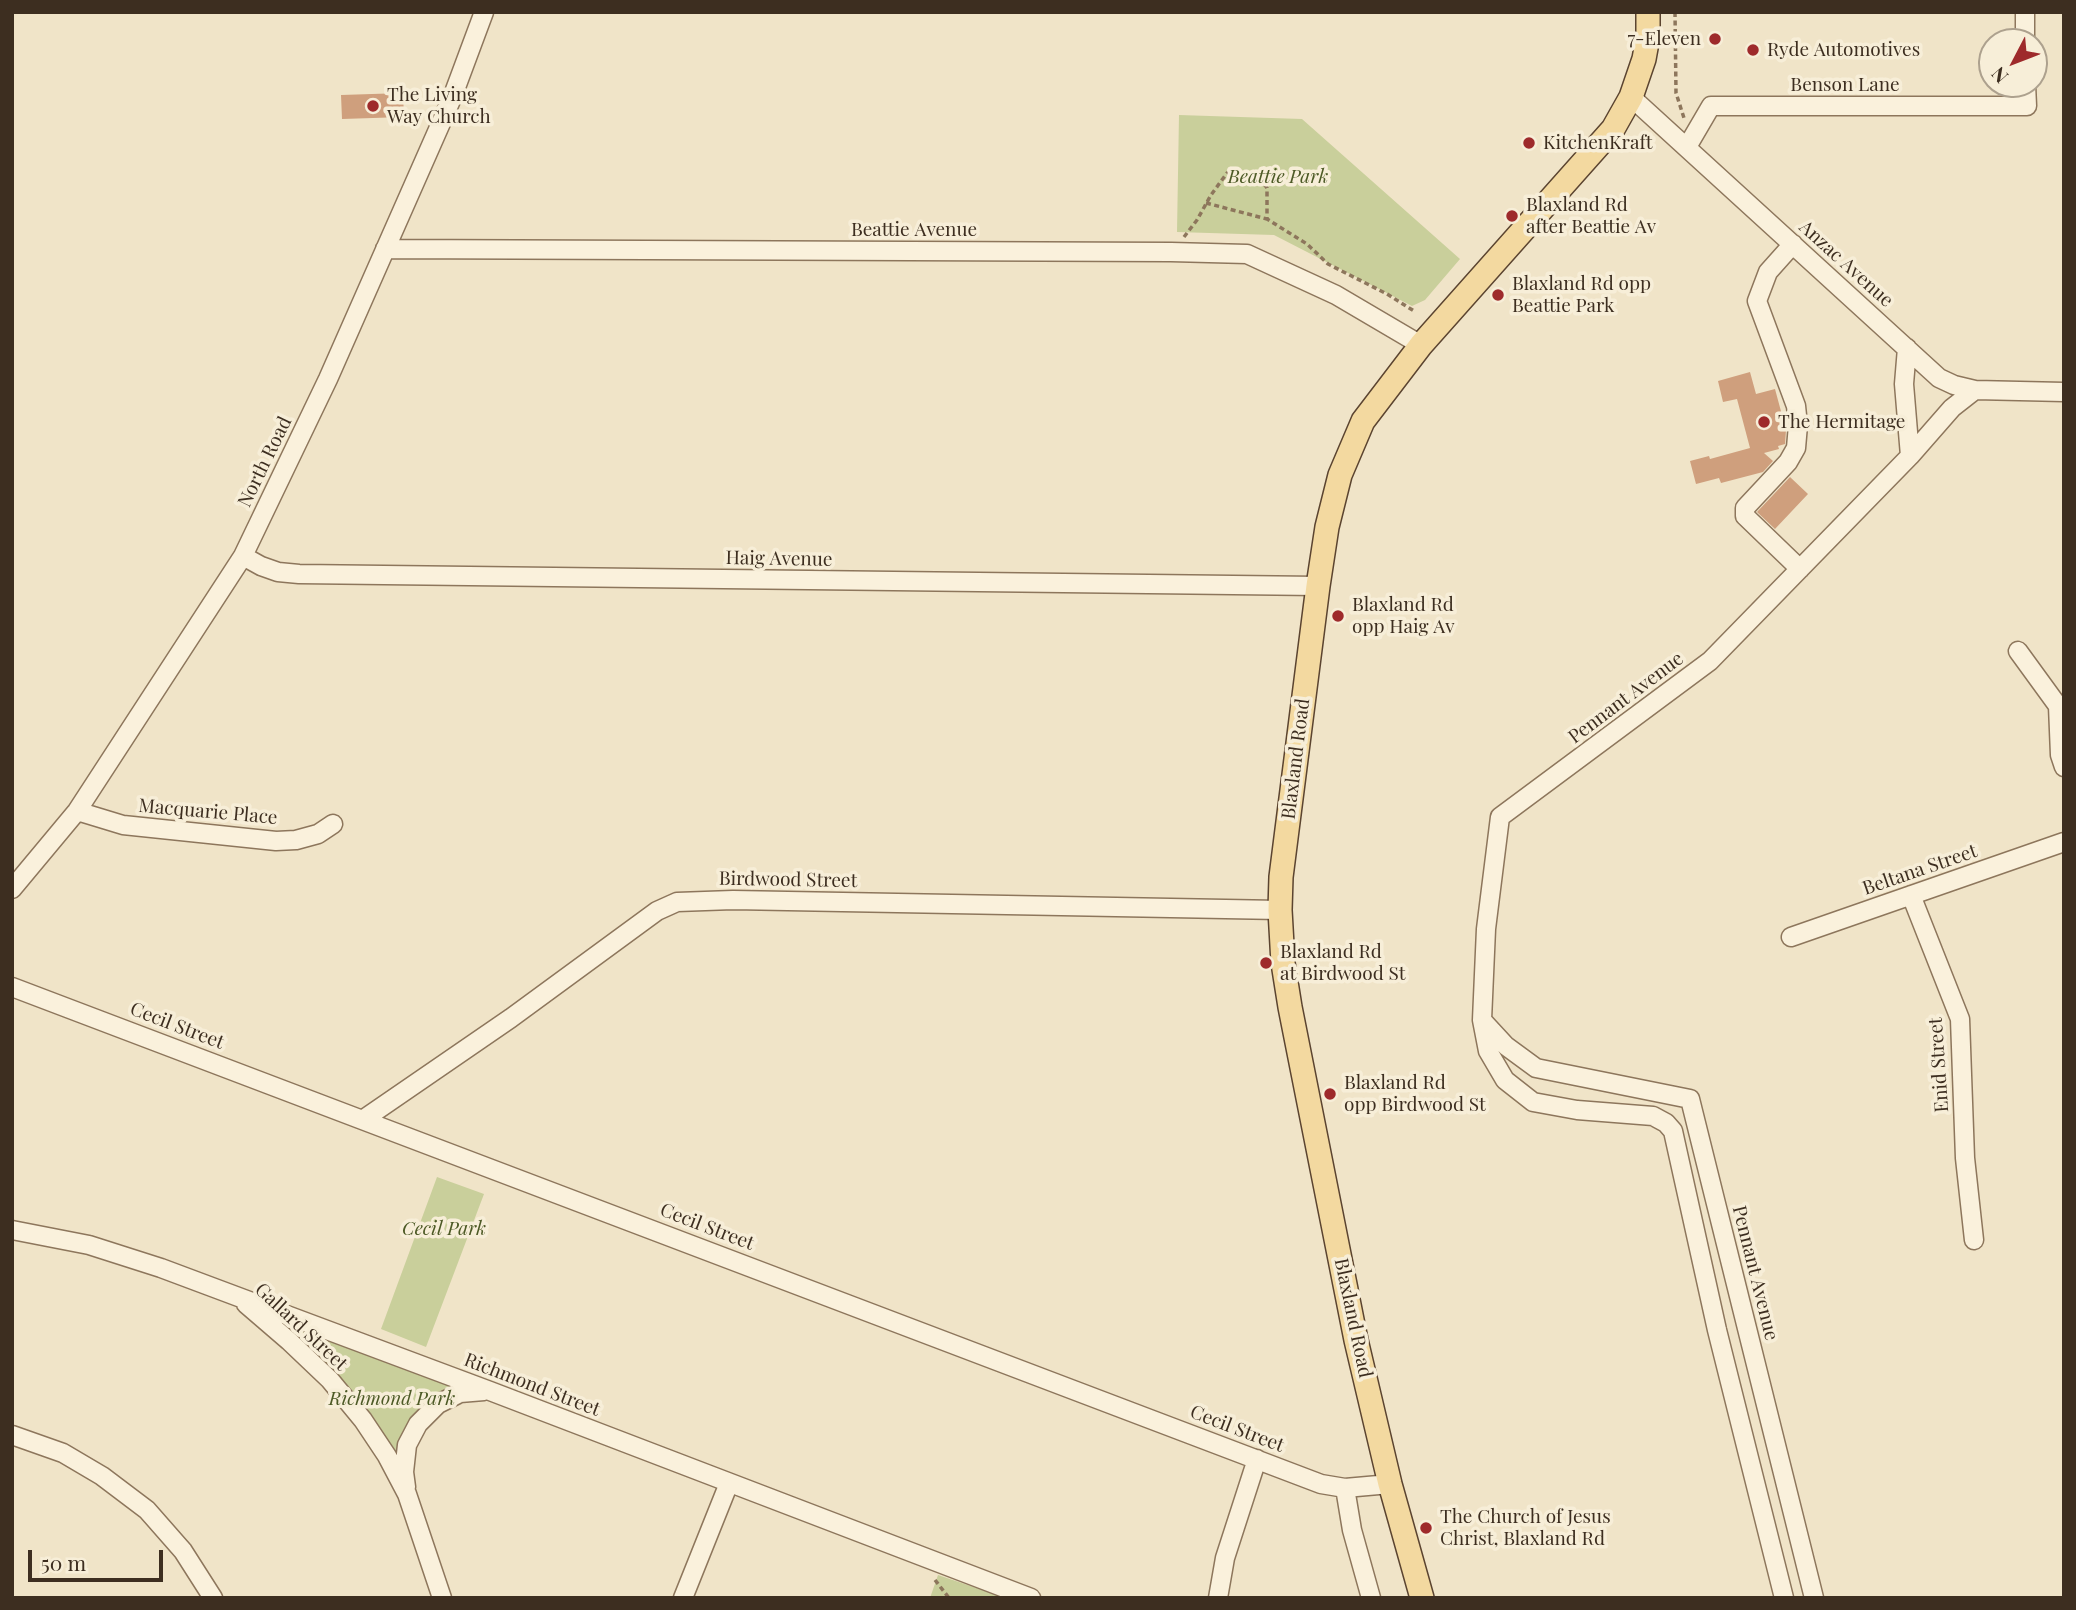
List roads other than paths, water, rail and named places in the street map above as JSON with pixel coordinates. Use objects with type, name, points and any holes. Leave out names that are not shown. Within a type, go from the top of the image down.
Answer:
[{"type":"main road","name":"Blaxland Road","points":[[1422,1598],[1390,1484],[1356,1340],[1283,963],[1281,877],[1318,586],[1339,475],[1363,421],[1421,345],[1612,129],[1631,97],[1644,59],[1648,37],[1648,12]]},
{"type":"street","name":"North Road","points":[[12,889],[77,811],[243,556],[328,379],[452,98],[484,12]]},
{"type":"street","name":"Anzac Avenue","points":[[1631,97],[1939,378],[1975,390],[2064,392]]},
{"type":"street","name":"Benson Lane","points":[[1682,143],[1711,106],[2027,106],[2027,98]]},
{"type":"street","points":[[1793,244],[1768,272],[1758,301],[1796,406],[1796,448],[1788,462],[1745,508],[1745,516],[1800,569]]},
{"type":"street","name":"Beattie Avenue","points":[[385,249],[1247,254],[1336,296],[1421,345]]},
{"type":"street","points":[[1907,348],[1904,384],[1910,456]]},
{"type":"street","name":"Pennant Avenue","points":[[1784,1598],[1717,1330],[1673,1131],[1666,1123],[1653,1116],[1577,1110],[1533,1102],[1505,1080],[1488,1051],[1482,1020],[1486,929],[1500,817],[1710,661],[1910,456],[1952,408],[1975,390]]},
{"type":"street","name":"Haig Avenue","points":[[243,556],[278,572],[299,574],[1318,586]]},
{"type":"street","points":[[2018,651],[2058,706],[2060,755],[2064,767]]},
{"type":"street","name":"Macquarie Place","points":[[77,811],[123,825],[276,841],[296,840],[318,834],[333,824]]},
{"type":"street","name":"Beltana Street","points":[[1791,937],[2064,842]]},
{"type":"street","name":"Enid Street","points":[[1911,895],[1960,1019],[1965,1158],[1974,1240]]},
{"type":"street","name":"Birdwood Street","points":[[364,1119],[511,1018],[657,911],[677,902],[733,900],[1280,909]]},
{"type":"street","name":"Cecil Street","points":[[16,987],[1321,1484],[1345,1488],[1390,1484]]},
{"type":"street","name":"Pennant Avenue","points":[[1482,1020],[1506,1046],[1536,1068],[1690,1099],[1814,1598]]},
{"type":"street","name":"Richmond Street","points":[[12,1230],[89,1245],[161,1268],[1031,1598]]},
{"type":"street","name":"Gallard Street","points":[[236,1296],[289,1340],[330,1380],[363,1420],[407,1494],[442,1598]]},
{"type":"street","name":"Gallard Street","points":[[407,1494],[404,1472],[407,1446],[418,1424],[438,1404],[460,1393],[490,1391]]},
{"type":"street","points":[[12,1435],[63,1453],[102,1476],[147,1510],[183,1551],[213,1598]]},
{"type":"street","points":[[1218,1598],[1225,1558],[1256,1459]]},
{"type":"street","points":[[683,1598],[729,1483]]},
{"type":"street","points":[[1345,1488],[1352,1530],[1371,1598]]},
{"type":"place","name":"7-Eleven","points":[[1715,39]]},
{"type":"place","name":"Ryde Automotives","points":[[1753,50]]},
{"type":"place","name":"The Living Way Church","points":[[373,106]]},
{"type":"place","name":"KitchenKraft","points":[[1529,143]]},
{"type":"place","name":"Blaxland Rd after Beattie Av","points":[[1512,216]]},
{"type":"place","name":"Blaxland Rd opp Beattie Park","points":[[1498,295]]},
{"type":"place","name":"The Hermitage","points":[[1764,422]]},
{"type":"place","name":"Blaxland Rd opp Haig Av","points":[[1338,616]]},
{"type":"place","name":"Blaxland Rd at Birdwood St","points":[[1266,963]]},
{"type":"place","name":"Blaxland Rd opp Birdwood St","points":[[1330,1094]]},
{"type":"place","name":"The Church of Jesus Christ, Blaxland Rd","points":[[1426,1528]]},
{"type":"park label","name":"Beattie Park","points":[[1278,177]]},
{"type":"park label","name":"Cecil Park","points":[[444,1229]]},
{"type":"park label","name":"Richmond Park","points":[[392,1399]]}]
